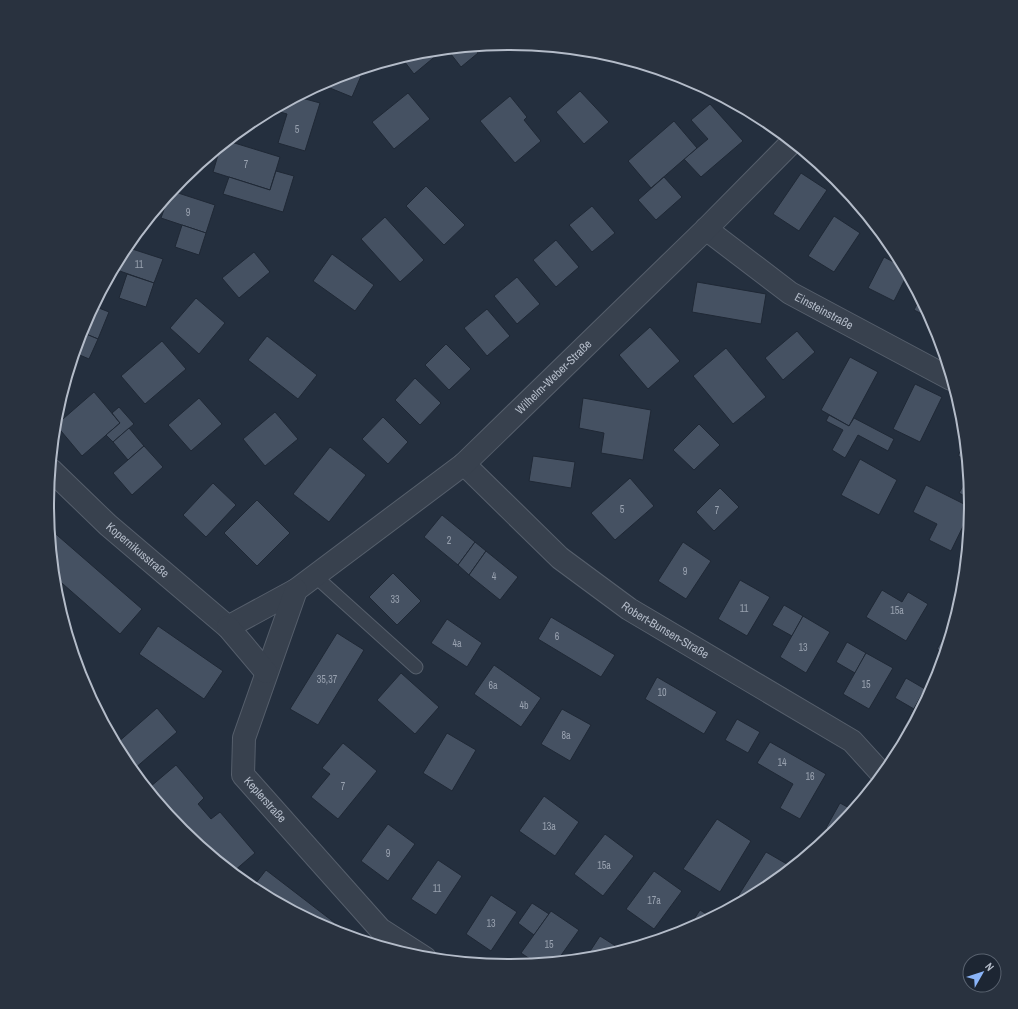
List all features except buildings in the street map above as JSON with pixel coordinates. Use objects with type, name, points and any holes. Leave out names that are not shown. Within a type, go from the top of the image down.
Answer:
[{"type":"street","name":"Wilhelm-Weber-Straße","points":[[296,590],[464,464],[706,229],[788,146]]},
{"type":"street","name":"Einsteinstraße","points":[[706,229],[790,293],[944,375]]},
{"type":"street","name":"Robert-Bunsen-Straße","points":[[464,464],[560,558],[629,609],[852,741],[878,770]]},
{"type":"street","name":"Kopernikusstraße","points":[[55,474],[108,525],[228,627],[266,672]]},
{"type":"street","points":[[228,627],[296,590]]},
{"type":"street","name":"Keplerstraße","points":[[296,590],[244,738],[243,775],[380,929],[409,948]]},
{"type":"lane","points":[[315,576],[416,667]]}]
